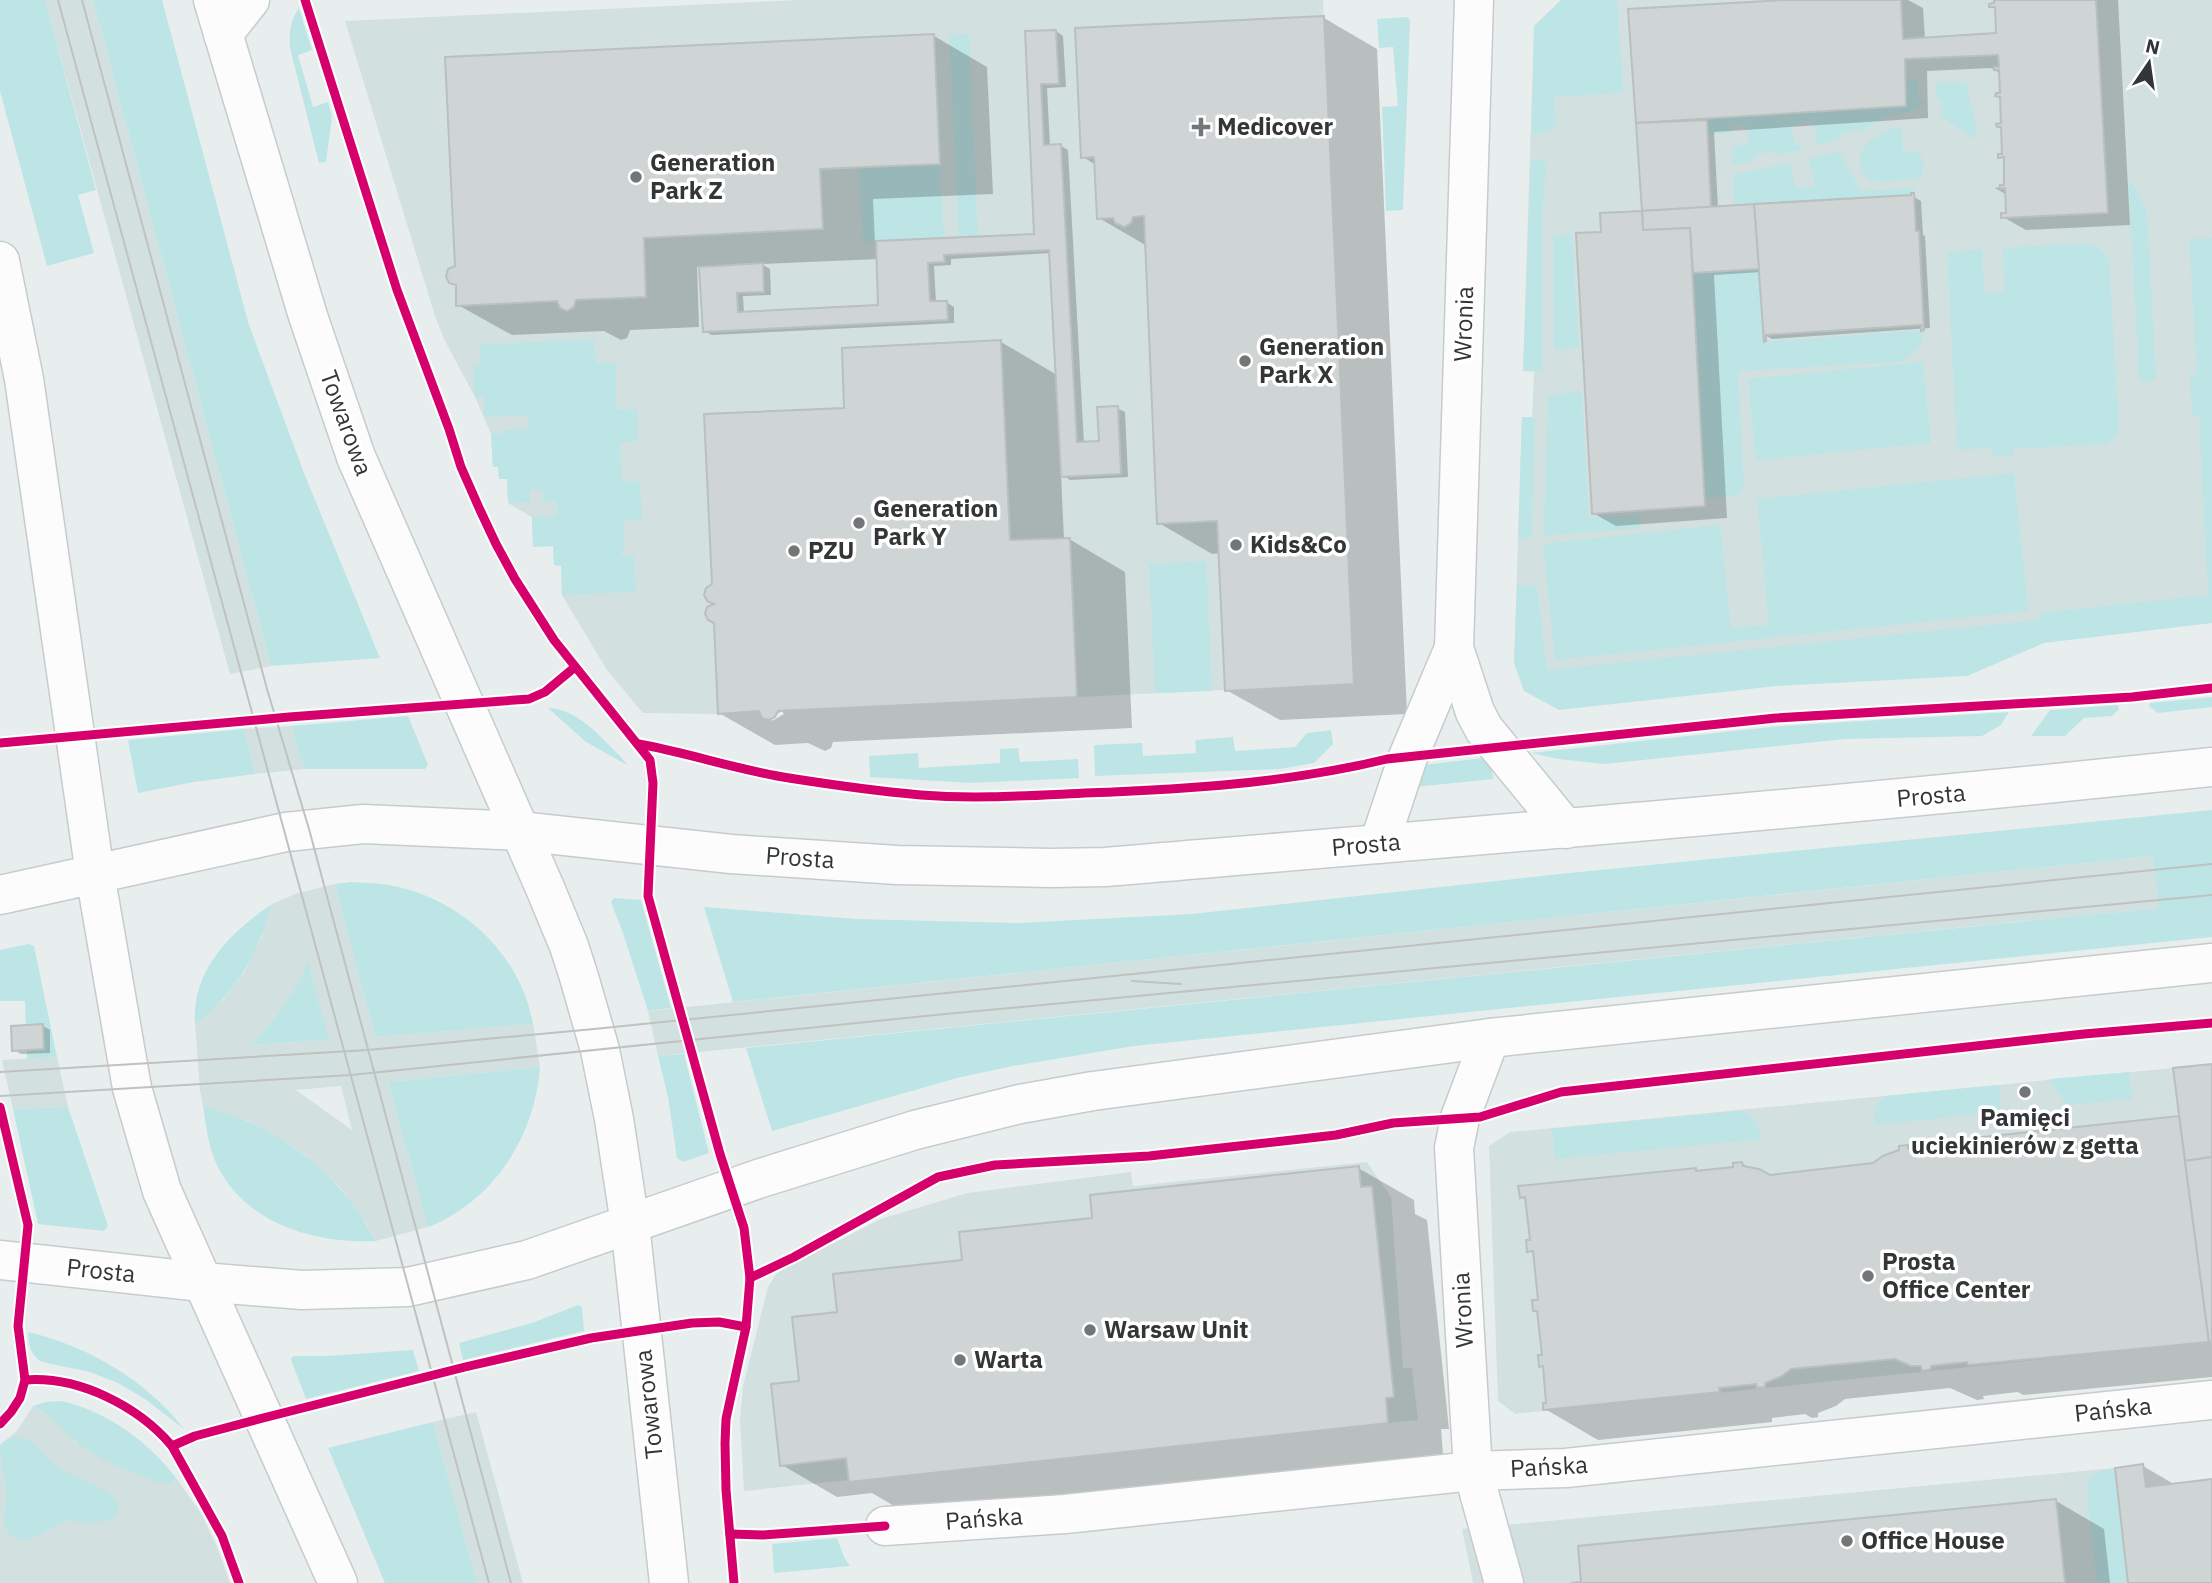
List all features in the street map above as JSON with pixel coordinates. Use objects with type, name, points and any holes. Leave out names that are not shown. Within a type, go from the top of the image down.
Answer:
[{"type":"main road","points":[[218,17],[250,0]]},
{"type":"main road","name":"Wronia","points":[[1474,0],[1454,648],[1475,712],[1484,729],[1566,829]]},
{"type":"main road","name":"Towarowa","points":[[218,17],[308,316],[356,457],[569,946],[594,1029],[614,1119],[630,1224],[669,1583]]},
{"type":"main road","points":[[0,261],[24,379],[95,874],[132,1088],[162,1191],[338,1583]]},
{"type":"main road","name":"Wronia","points":[[1379,844],[1408,757],[1454,648]]},
{"type":"main road","name":"Prosta","points":[[95,874],[309,829],[363,824],[519,831],[731,854],[897,865],[1105,867],[1566,829],[2212,767]]},
{"type":"main road","points":[[0,895],[95,874]]},
{"type":"main road","points":[[630,1224],[761,1178],[915,1130],[1020,1104],[1093,1091],[1490,1038],[2212,964]]},
{"type":"main road","name":"Wronia","points":[[1490,1038],[1460,1118],[1454,1148],[1473,1471],[1504,1583]]},
{"type":"main road","name":"Prosta","points":[[0,1259],[202,1282],[302,1290],[408,1287],[527,1260],[630,1224]]},
{"type":"main road","name":"Pańska","points":[[885,1526],[1065,1514],[1473,1471],[1566,1468],[2212,1400]]},
{"type":"shaded area","points":[[0,0],[45,0],[96,190],[78,195],[94,253],[47,266],[0,91]]},
{"type":"shaded area","points":[[45,0],[93,0],[271,666],[230,674]]},
{"type":"shaded area","points":[[93,0],[162,0],[249,325],[304,473],[380,658],[271,666]]},
{"type":"shaded area","points":[[797,0],[1323,0],[1354,684],[1035,699],[1035,689],[1017,690],[1017,700],[778,711],[775,717],[769,720],[762,718],[758,711],[718,714],[643,713],[607,670],[562,595],[561,566],[554,565],[553,546],[533,547],[532,517],[508,503],[507,479],[499,479],[498,467],[493,467],[491,434],[435,316],[345,21]]},
{"type":"shaded area","points":[[1561,0],[1617,0],[1623,93],[1554,97],[1556,129],[1532,134],[1534,26]]},
{"type":"shaded area","points":[[1562,0],[2212,0],[2212,623],[1541,693],[1514,663],[1522,417],[1532,417],[1534,372],[1523,371],[1534,26]]},
{"type":"shaded area","points":[[299,8],[312,50],[298,55],[313,107],[328,102],[332,116],[326,162],[319,163],[290,48],[291,27]]},
{"type":"shaded area","points":[[1408,17],[1410,21],[1403,210],[1386,211],[1382,107],[1398,106],[1393,47],[1379,48],[1377,19]]},
{"type":"shaded area","points":[[969,34],[978,236],[959,237],[949,35]]},
{"type":"shaded area","points":[[1906,79],[1917,79],[1919,100],[1924,103],[1911,111],[1885,117],[1859,133],[1858,129],[1840,134],[1841,138],[1817,145],[1817,133],[1808,120],[1790,128],[1797,146],[1800,145],[1802,150],[1775,155],[1773,151],[1755,155],[1755,160],[1733,165],[1732,146],[1748,144],[1747,125],[1731,126],[1731,133],[1708,135],[1707,120],[1906,106]]},
{"type":"shaded area","points":[[1966,82],[1977,132],[1974,139],[1941,116],[1940,98],[1936,98],[1936,83]]},
{"type":"shaded area","points":[[1895,127],[1901,128],[1903,151],[1918,152],[1924,161],[1921,178],[1890,181],[1870,179],[1861,169],[1861,154],[1869,142]]},
{"type":"shaded area","points":[[1840,152],[1861,191],[1914,188],[1914,193],[1735,205],[1733,175],[1790,163],[1796,189],[1815,186],[1808,159]]},
{"type":"shaded area","points":[[1531,160],[1540,160],[1546,164],[1542,218],[1542,371],[1523,371]]},
{"type":"shaded area","points":[[940,164],[944,238],[863,242],[859,167]]},
{"type":"shaded area","points":[[2128,181],[2147,211],[2156,377],[2153,381],[2143,382],[2139,378]]},
{"type":"shaded area","points":[[1572,234],[1579,348],[1554,350],[1553,235]]},
{"type":"shaded area","points":[[2212,238],[2212,623],[2044,643],[1967,676],[1777,686],[1559,710],[1524,691],[1514,663],[1517,584],[1537,587],[1547,670],[2039,620],[2039,613],[2208,595],[2199,416],[2192,416],[2190,375],[2197,374],[2189,239]]},
{"type":"shaded area","points":[[2084,243],[2098,248],[2109,259],[2119,431],[2115,438],[2105,444],[2013,449],[2013,456],[1993,456],[1991,448],[1957,450],[1947,252],[1982,249],[1984,293],[2004,293],[2003,248]]},
{"type":"shaded area","points":[[1759,269],[1764,342],[1924,330],[1922,341],[1909,357],[1899,362],[1738,371],[1744,488],[1737,496],[1705,498],[1693,273]]},
{"type":"shaded area","points":[[594,339],[596,363],[616,363],[616,410],[637,409],[638,441],[620,443],[622,481],[640,481],[642,520],[624,521],[625,551],[621,551],[622,556],[634,555],[636,592],[562,595],[561,566],[554,565],[553,546],[533,547],[532,517],[558,516],[556,501],[543,501],[543,489],[530,490],[530,502],[508,503],[507,479],[499,479],[498,467],[493,467],[491,434],[502,434],[502,430],[528,429],[528,415],[484,417],[484,397],[475,397],[474,365],[480,365],[479,345]]},
{"type":"shaded area","points":[[1923,362],[1931,443],[1756,460],[1748,379]]},
{"type":"shaded area","points":[[1582,392],[1589,517],[1640,515],[1640,528],[1544,536],[1548,397]]},
{"type":"shaded area","points":[[1522,417],[1535,418],[1532,538],[1518,539]]},
{"type":"shaded area","points":[[2014,473],[2028,611],[1555,660],[1543,544],[1720,525],[1731,628],[1769,625],[1757,499]]},
{"type":"shaded area","points":[[1206,561],[1212,691],[1155,693],[1149,564]]},
{"type":"shaded area","points":[[2212,697],[2212,707],[2158,713],[2149,706],[2150,703]]},
{"type":"shaded area","points":[[2118,705],[2119,709],[2112,716],[2084,718],[2065,736],[2031,736],[2050,710]]},
{"type":"shaded area","points":[[548,708],[580,719],[627,765],[586,742]]},
{"type":"shaded area","points":[[2009,712],[2001,725],[1982,736],[1845,739],[1604,764],[1531,753],[1781,726]]},
{"type":"shaded area","points":[[408,716],[428,765],[425,769],[304,769],[291,726]]},
{"type":"shaded area","points":[[291,726],[304,769],[255,774],[244,729]]},
{"type":"shaded area","points":[[244,729],[255,774],[138,793],[128,740]]},
{"type":"shaded area","points":[[1331,730],[1333,744],[1314,763],[1280,769],[1095,776],[1094,745],[1142,743],[1143,756],[1196,753],[1195,740],[1233,737],[1235,751],[1295,747],[1307,733]]},
{"type":"shaded area","points":[[1018,748],[1020,762],[1078,759],[1079,778],[971,783],[870,777],[869,756],[918,753],[919,768],[1000,763],[1000,749]]},
{"type":"shaded area","points":[[1484,758],[1492,769],[1493,779],[1415,787],[1422,765]]},
{"type":"shaded area","points":[[2212,810],[2212,937],[1134,1046],[957,1078],[772,1131],[746,1048],[2159,908],[2153,856],[733,1002],[704,907],[856,919],[1019,923],[1191,914],[1569,873]]},
{"type":"shaded area","points":[[2212,850],[2159,908],[658,1056],[648,1011]]},
{"type":"shaded area","points":[[351,882],[389,885],[415,892],[440,902],[483,932],[515,974],[526,998],[533,1024],[375,1037],[335,884]]},
{"type":"shaded area","points":[[335,884],[375,1037],[533,1024],[540,1067],[388,1082],[428,1227],[376,1241],[340,1187],[305,1155],[248,1121],[203,1106],[195,1024],[223,1000],[244,973],[261,939],[272,904],[298,893]],"holes":[[[308,963],[329,1040],[251,1045],[286,1005],[300,983]],[[341,1086],[352,1130],[296,1090]]]},
{"type":"shaded area","points":[[614,898],[641,900],[671,1008],[648,1011],[611,902]]},
{"type":"shaded area","points":[[272,904],[253,956],[244,971],[210,1012],[195,1024],[199,987],[216,955],[242,927]]},
{"type":"shaded area","points":[[28,944],[34,946],[57,1057],[27,1059],[25,1001],[0,1001],[0,950]]},
{"type":"shaded area","points":[[308,961],[329,1040],[250,1045],[284,1006]]},
{"type":"shaded area","points":[[684,1054],[709,1153],[683,1162],[677,1158],[668,1097],[658,1056]]},
{"type":"shaded area","points":[[57,1057],[68,1107],[13,1109],[2,1060]]},
{"type":"shaded area","points":[[540,1067],[530,1117],[507,1163],[473,1201],[428,1227],[388,1082]]},
{"type":"shaded area","name":"Prosta Office Center","points":[[2173,1068],[2209,1342],[1515,1414],[1498,1401],[1489,1146],[1510,1132]]},
{"type":"shaded area","points":[[2129,1072],[2132,1099],[2067,1105],[2049,1079]]},
{"type":"shaded area","points":[[1999,1085],[2002,1112],[1875,1125],[1876,1108],[1886,1096]]},
{"type":"shaded area","points":[[203,1106],[249,1122],[306,1156],[352,1203],[376,1241],[329,1239],[306,1234],[263,1215],[244,1201],[228,1184],[216,1163],[209,1142]]},
{"type":"shaded area","points":[[68,1107],[108,1226],[104,1231],[38,1224],[13,1109]]},
{"type":"shaded area","points":[[1742,1111],[1755,1122],[1762,1139],[1555,1159],[1552,1129]]},
{"type":"shaded area","name":"Warsaw Unit","points":[[1367,1162],[1391,1197],[1403,1368],[1412,1368],[1418,1420],[744,1491],[740,1420],[743,1386],[768,1287],[776,1274],[787,1267],[881,1219],[967,1193],[1131,1172],[1133,1186]]},
{"type":"shaded area","points":[[578,1305],[582,1307],[584,1331],[463,1360],[459,1343],[532,1323]]},
{"type":"shaded area","points":[[28,1332],[72,1346],[114,1367],[152,1395],[184,1429],[145,1399],[118,1383],[90,1372],[42,1362],[31,1349]]},
{"type":"shaded area","points":[[413,1350],[419,1371],[306,1399],[291,1360],[295,1356]]},
{"type":"shaded area","points":[[62,1401],[95,1413],[126,1430],[154,1453],[177,1479],[170,1483],[159,1483],[104,1459],[84,1448],[33,1406]]},
{"type":"shaded area","points":[[33,1406],[53,1418],[75,1442],[170,1483],[177,1479],[202,1515],[230,1583],[0,1583],[0,1445],[17,1431]]},
{"type":"shaded area","points":[[476,1412],[523,1583],[477,1583],[433,1422]]},
{"type":"shaded area","points":[[433,1422],[477,1583],[385,1583],[328,1448]]},
{"type":"shaded area","points":[[13,1437],[32,1442],[54,1464],[108,1492],[119,1506],[116,1516],[93,1523],[67,1521],[27,1540],[19,1540],[11,1535],[4,1526],[6,1486],[0,1447]]},
{"type":"shaded area","points":[[2115,1468],[2128,1583],[1473,1583],[1462,1529]]},
{"type":"shaded area","points":[[2115,1468],[2128,1583],[2097,1583],[2087,1496],[2088,1481],[2096,1472]]},
{"type":"shaded area","points":[[837,1538],[850,1566],[774,1573],[772,1544]]},
{"type":"building","points":[[1784,0],[1901,0],[1903,39],[1996,33],[1995,7],[1989,7],[1994,0],[2096,0],[2108,213],[2001,218],[2001,213],[2006,213],[2005,188],[2000,189],[2000,185],[2004,185],[2004,157],[1998,158],[1998,154],[2002,154],[2001,127],[1996,124],[2001,123],[2000,97],[1995,96],[2000,93],[1999,70],[1994,70],[1994,67],[1999,67],[1998,55],[1905,59],[1906,106],[1636,123],[1628,9]]},
{"type":"building","name":"Generation Park X","points":[[1324,16],[1354,684],[1225,691],[1217,521],[1157,524],[1144,216],[1133,217],[1131,223],[1124,227],[1115,223],[1113,218],[1097,219],[1094,157],[1081,158],[1075,28]]},
{"type":"building","points":[[1056,30],[1059,84],[1041,84],[1044,145],[1061,144],[1077,442],[1099,441],[1097,407],[1118,406],[1121,474],[1061,477],[1049,250],[944,255],[945,262],[928,263],[930,301],[947,301],[948,320],[703,332],[699,267],[763,263],[764,292],[737,293],[738,312],[878,305],[876,241],[1034,234],[1025,31]]},
{"type":"building","name":"Generation Park Z","points":[[934,34],[940,164],[820,169],[823,229],[644,238],[646,297],[576,300],[574,307],[567,311],[560,308],[557,301],[456,306],[456,285],[449,283],[446,276],[448,269],[455,266],[445,57]]},
{"type":"building","points":[[1707,120],[1711,207],[1642,211],[1636,123]]},
{"type":"building","points":[[1914,193],[1916,231],[1919,231],[1924,330],[1921,331],[1921,325],[1766,335],[1764,342],[1754,204]]},
{"type":"building","points":[[1754,204],[1759,269],[1693,273],[1690,228],[1643,230],[1642,211]]},
{"type":"building","points":[[1642,211],[1643,230],[1690,228],[1705,506],[1592,514],[1576,233],[1601,232],[1600,213]]},
{"type":"building","name":"Generation Park Y","points":[[1001,340],[1010,540],[1070,538],[1077,697],[778,711],[775,717],[769,720],[762,718],[759,711],[718,714],[714,623],[708,620],[705,614],[707,607],[714,604],[707,601],[704,595],[706,588],[712,584],[704,414],[844,408],[842,348]]},
{"type":"building","points":[[43,1024],[44,1049],[12,1051],[11,1026]]},
{"type":"building","points":[[2212,1064],[2212,1157],[2185,1161],[2173,1068]]},
{"type":"building","name":"Prosta Office Center","points":[[2179,1116],[2209,1342],[1968,1365],[1967,1362],[1931,1366],[1931,1369],[1922,1371],[1921,1366],[1911,1366],[1895,1359],[1791,1369],[1765,1383],[1765,1387],[1757,1388],[1756,1384],[1719,1388],[1720,1392],[1543,1410],[1543,1403],[1546,1403],[1543,1366],[1539,1367],[1538,1355],[1542,1355],[1537,1311],[1533,1311],[1532,1300],[1538,1300],[1533,1251],[1527,1252],[1526,1240],[1530,1240],[1525,1197],[1520,1198],[1518,1186],[1696,1168],[1696,1171],[1733,1167],[1733,1163],[1742,1162],[1743,1166],[1759,1169],[1770,1175],[1873,1163],[1899,1150],[1899,1146],[1908,1145],[1908,1149],[1945,1145],[1944,1141]]},
{"type":"building","points":[[2212,1157],[2212,1342],[2209,1342],[2185,1161]]},
{"type":"building","name":"Warsaw Unit","points":[[1359,1166],[1361,1187],[1372,1186],[1394,1397],[1386,1398],[1388,1423],[849,1482],[846,1458],[780,1466],[771,1384],[799,1381],[792,1317],[837,1312],[833,1274],[962,1260],[959,1232],[1092,1218],[1090,1195]]},
{"type":"building","points":[[2143,1464],[2146,1487],[2212,1479],[2212,1583],[2128,1583],[2115,1468]]},
{"type":"building","name":"Office House","points":[[2056,1499],[2065,1583],[1571,1583],[1581,1582],[1578,1546]]},
{"type":"tram line","points":[[58,0],[489,1583]]},
{"type":"tram line","points":[[82,0],[267,689],[309,829],[511,1583]]},
{"type":"tram line","points":[[0,1072],[368,1050],[594,1029],[2212,864]]},
{"type":"tram line","points":[[0,1096],[351,1075],[935,1015],[2212,895]]},
{"type":"tram line","points":[[1132,981],[1181,984]]},
{"type":"cycle path","points":[[305,0],[397,290],[461,467],[480,510],[515,579],[554,640],[650,760],[653,783],[648,896],[720,1154],[744,1228],[750,1278],[746,1327],[726,1419],[726,1490],[734,1583]]},
{"type":"cycle path","points":[[0,743],[529,699],[545,692],[575,667]]},
{"type":"cycle path","points":[[639,744],[770,775],[838,785],[921,795],[1017,796],[1216,786],[1319,773],[1387,759],[1776,718],[2132,697],[2212,688]]},
{"type":"cycle path","points":[[750,1278],[794,1257],[938,1177],[995,1165],[1149,1156],[1336,1135],[1393,1123],[1480,1117],[1561,1092],[2084,1034],[2212,1023]]},
{"type":"cycle path","points":[[0,1107],[28,1225],[18,1326],[25,1380],[20,1398],[0,1424]]},
{"type":"cycle path","points":[[25,1380],[66,1383],[106,1397],[142,1418],[172,1446],[195,1436],[263,1418],[591,1338],[692,1323],[719,1322],[746,1327]]},
{"type":"cycle path","points":[[172,1446],[222,1536],[239,1583]]},
{"type":"cycle path","points":[[730,1534],[763,1535],[885,1526]]},
{"type":"place","name":"Medicover","points":[[1201,127]]},
{"type":"place","name":"Generation Park Z","points":[[636,177]]},
{"type":"place","name":"Generation Park X","points":[[1245,361]]},
{"type":"place","name":"Generation Park Y","points":[[859,523]]},
{"type":"place","name":"Kids&Co","points":[[1236,545]]},
{"type":"place","name":"PZU","points":[[794,551]]},
{"type":"place","name":"Pamięci uciekinierów z getta","points":[[2025,1092]]},
{"type":"place","name":"Prosta Office Center","points":[[1868,1276]]},
{"type":"place","name":"Warsaw Unit","points":[[1090,1330]]},
{"type":"place","name":"Warta","points":[[960,1360]]},
{"type":"place","name":"Office House","points":[[1847,1541]]}]
